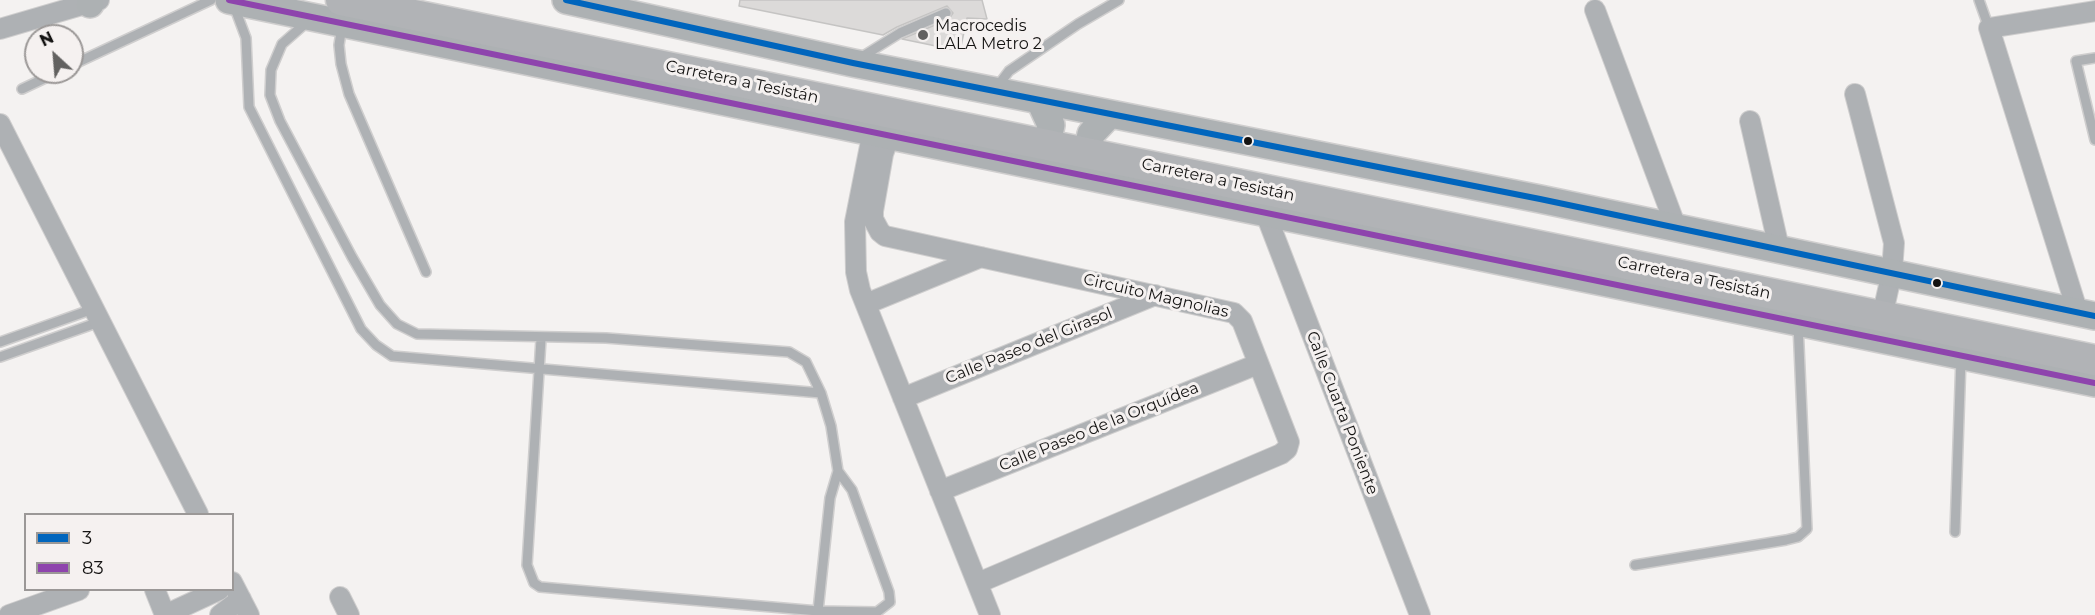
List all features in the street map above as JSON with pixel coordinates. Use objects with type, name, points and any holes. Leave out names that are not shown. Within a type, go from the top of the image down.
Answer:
[{"type":"main road","points":[[231,0],[312,17],[342,12],[881,132],[1041,134],[1096,145],[1676,227],[1779,248],[1885,306],[1961,355],[2095,383]]},
{"type":"main road","name":"Carretera a Tesistán","points":[[440,0],[1041,134],[1885,306],[2095,340]]},
{"type":"main road","points":[[566,0],[630,6],[853,63],[993,91],[1041,134]]},
{"type":"main road","name":"Carretera a Tesistán","points":[[342,12],[1041,134]]},
{"type":"main road","points":[[1096,145],[1265,212],[1798,321],[1885,306],[2086,314]]},
{"type":"main road","name":"Carretera a Tesistán","points":[[1885,306],[2095,360]]},
{"type":"street","points":[[0,29],[93,1]]},
{"type":"street","points":[[1595,10],[1676,227]]},
{"type":"street","points":[[2086,314],[1989,28],[2095,11]]},
{"type":"street","points":[[1855,94],[1894,243],[1885,306]]},
{"type":"street","points":[[1750,121],[1779,248]]},
{"type":"street","points":[[0,124],[197,513]]},
{"type":"street","points":[[881,132],[855,236],[856,272],[866,304],[990,615]]},
{"type":"street","name":"Circuito Magnolias","points":[[881,132],[883,154],[873,211],[875,226],[885,236],[1234,313],[1242,321],[1289,442],[1287,449],[1281,454],[978,583]]},
{"type":"street","name":"Calle Cuarta Poniente","points":[[1265,212],[1420,615]]},
{"type":"street","points":[[866,304],[981,257]]},
{"type":"street","name":"Calle Paseo del Girasol","points":[[903,398],[1155,295]]},
{"type":"street","name":"Calle Paseo de la Orquídea","points":[[940,491],[1258,364]]},
{"type":"street","points":[[9,615],[76,591]]},
{"type":"street","points":[[155,591],[165,615],[217,591]]},
{"type":"street","points":[[340,597],[349,615]]},
{"type":"street","points":[[220,615],[241,599]]},
{"type":"lane","points":[[84,59],[211,0]]},
{"type":"lane","points":[[231,0],[246,38],[249,107],[361,329],[376,345],[392,356],[821,393]]},
{"type":"lane","points":[[993,91],[1009,71],[1077,24],[1119,0]]},
{"type":"lane","points":[[1979,0],[1989,28]]},
{"type":"lane","points":[[342,12],[339,45],[341,64],[349,94],[426,272]]},
{"type":"lane","points":[[853,63],[900,33],[946,13]]},
{"type":"lane","points":[[312,17],[282,44],[271,70],[270,95],[280,121],[380,305],[397,324],[417,333],[541,339],[606,338],[789,352],[806,362],[821,393],[831,426],[838,471],[830,498],[818,611]]},
{"type":"lane","points":[[2095,58],[2076,61],[2095,140]]},
{"type":"lane","points":[[22,89],[33,84]]},
{"type":"lane","points":[[2085,101],[2095,99]]},
{"type":"lane","points":[[0,342],[56,322],[96,316]]},
{"type":"lane","points":[[0,357],[61,335],[96,316]]},
{"type":"lane","points":[[1635,565],[1786,540],[1798,537],[1807,529],[1798,321]]},
{"type":"lane","points":[[56,322],[61,335]]},
{"type":"lane","points":[[26,332],[31,346]]},
{"type":"lane","points":[[541,339],[537,369],[527,565],[534,583],[540,587],[661,600],[818,611],[877,612],[890,602],[889,592],[852,490],[838,471]]},
{"type":"lane","points":[[1954,532],[1961,355]]},
{"type":"building","name":"Macrocedis LALA Metro 2","points":[[740,0],[982,0],[987,19],[967,18],[960,51],[902,39],[949,19],[953,13],[947,6],[883,35],[739,6]]},
{"type":"transit line","name":"83","points":[[229,0],[2095,383]]},
{"type":"transit line","name":"3","points":[[566,0],[853,63],[1540,199],[2095,316]]},
{"type":"place","name":"Macrocedis LALA Metro 2","points":[[923,35]]}]
